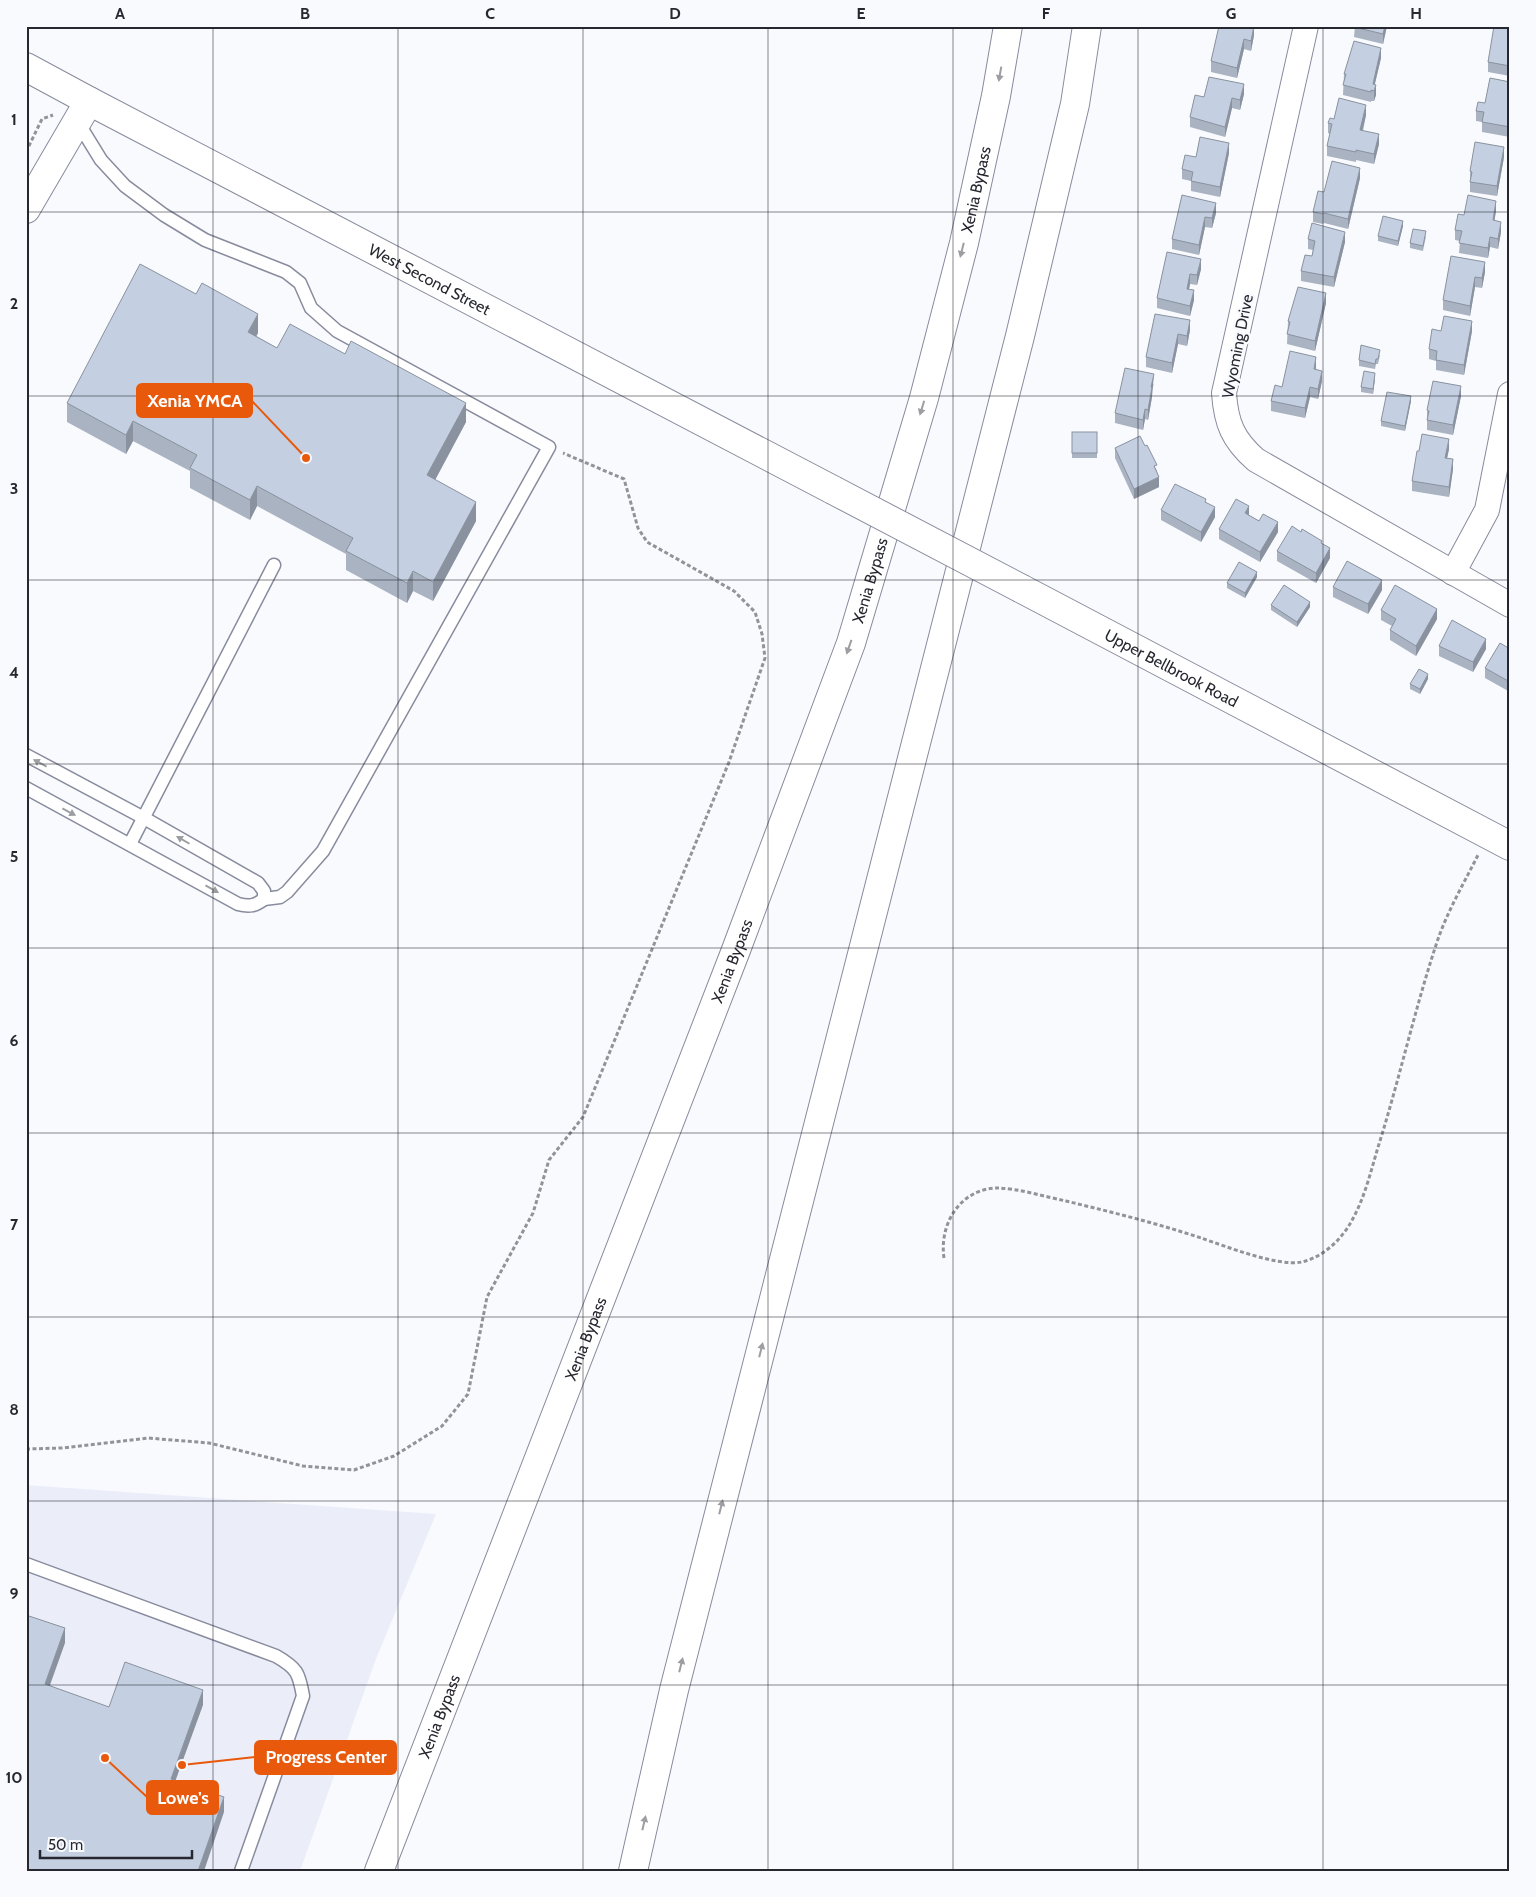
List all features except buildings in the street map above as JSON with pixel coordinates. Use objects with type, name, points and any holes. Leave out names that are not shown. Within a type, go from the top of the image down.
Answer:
[{"type":"main road","name":"Xenia Bypass","points":[[379,1871],[736,950],[851,643],[924,398],[962,253],[996,96],[1008,26]]},
{"type":"main road","points":[[633,1871],[674,1690],[1020,336],[1075,104],[1087,26]]},
{"type":"main road","name":"West Second Street","points":[[26,67],[83,111],[833,490]]},
{"type":"main road","points":[[26,209],[83,111]]},
{"type":"main road","name":"Upper Bellbrook Road","points":[[833,490],[1499,840]]},
{"type":"main road","points":[[370,1871],[422,1760]]},
{"type":"street","name":"Wyoming Drive","points":[[1306,26],[1224,393],[1226,413],[1234,436],[1256,460],[1510,605]]},
{"type":"street","points":[[1453,573],[1487,510],[1510,394]]},
{"type":"lane","points":[[26,788],[238,904],[248,906],[258,904],[264,899],[280,897],[287,892],[323,851],[549,447],[337,331],[311,308],[300,283],[286,272],[205,240],[164,215],[125,186],[101,160],[83,111]]},
{"type":"lane","points":[[130,844],[274,565]]},
{"type":"lane","points":[[26,756],[144,818],[258,883],[264,891],[264,899]]},
{"type":"lane","points":[[26,1564],[276,1656],[293,1666],[301,1681],[304,1696],[241,1871]]},
{"type":"path","points":[[26,1449],[62,1448],[148,1438],[210,1443],[303,1466],[354,1470],[394,1456],[442,1426],[468,1394],[487,1297],[533,1213],[550,1160],[583,1117],[729,762],[765,658],[762,634],[754,612],[734,591],[647,542],[638,528],[624,479],[549,447]]},
{"type":"path","points":[[944,1258],[943,1237],[953,1214],[971,1195],[981,1190],[998,1188],[1124,1215],[1260,1258],[1301,1262],[1333,1246],[1351,1221],[1366,1188],[1438,940],[1499,840]]},
{"type":"shaded area","points":[[26,1485],[436,1514],[376,1659],[300,1871],[26,1871]]},
{"type":"place","name":"Xenia YMCA","points":[[306,458]]},
{"type":"place","name":"Lowe's","points":[[105,1758]]},
{"type":"place","name":"Progress Center","points":[[182,1765]]}]
